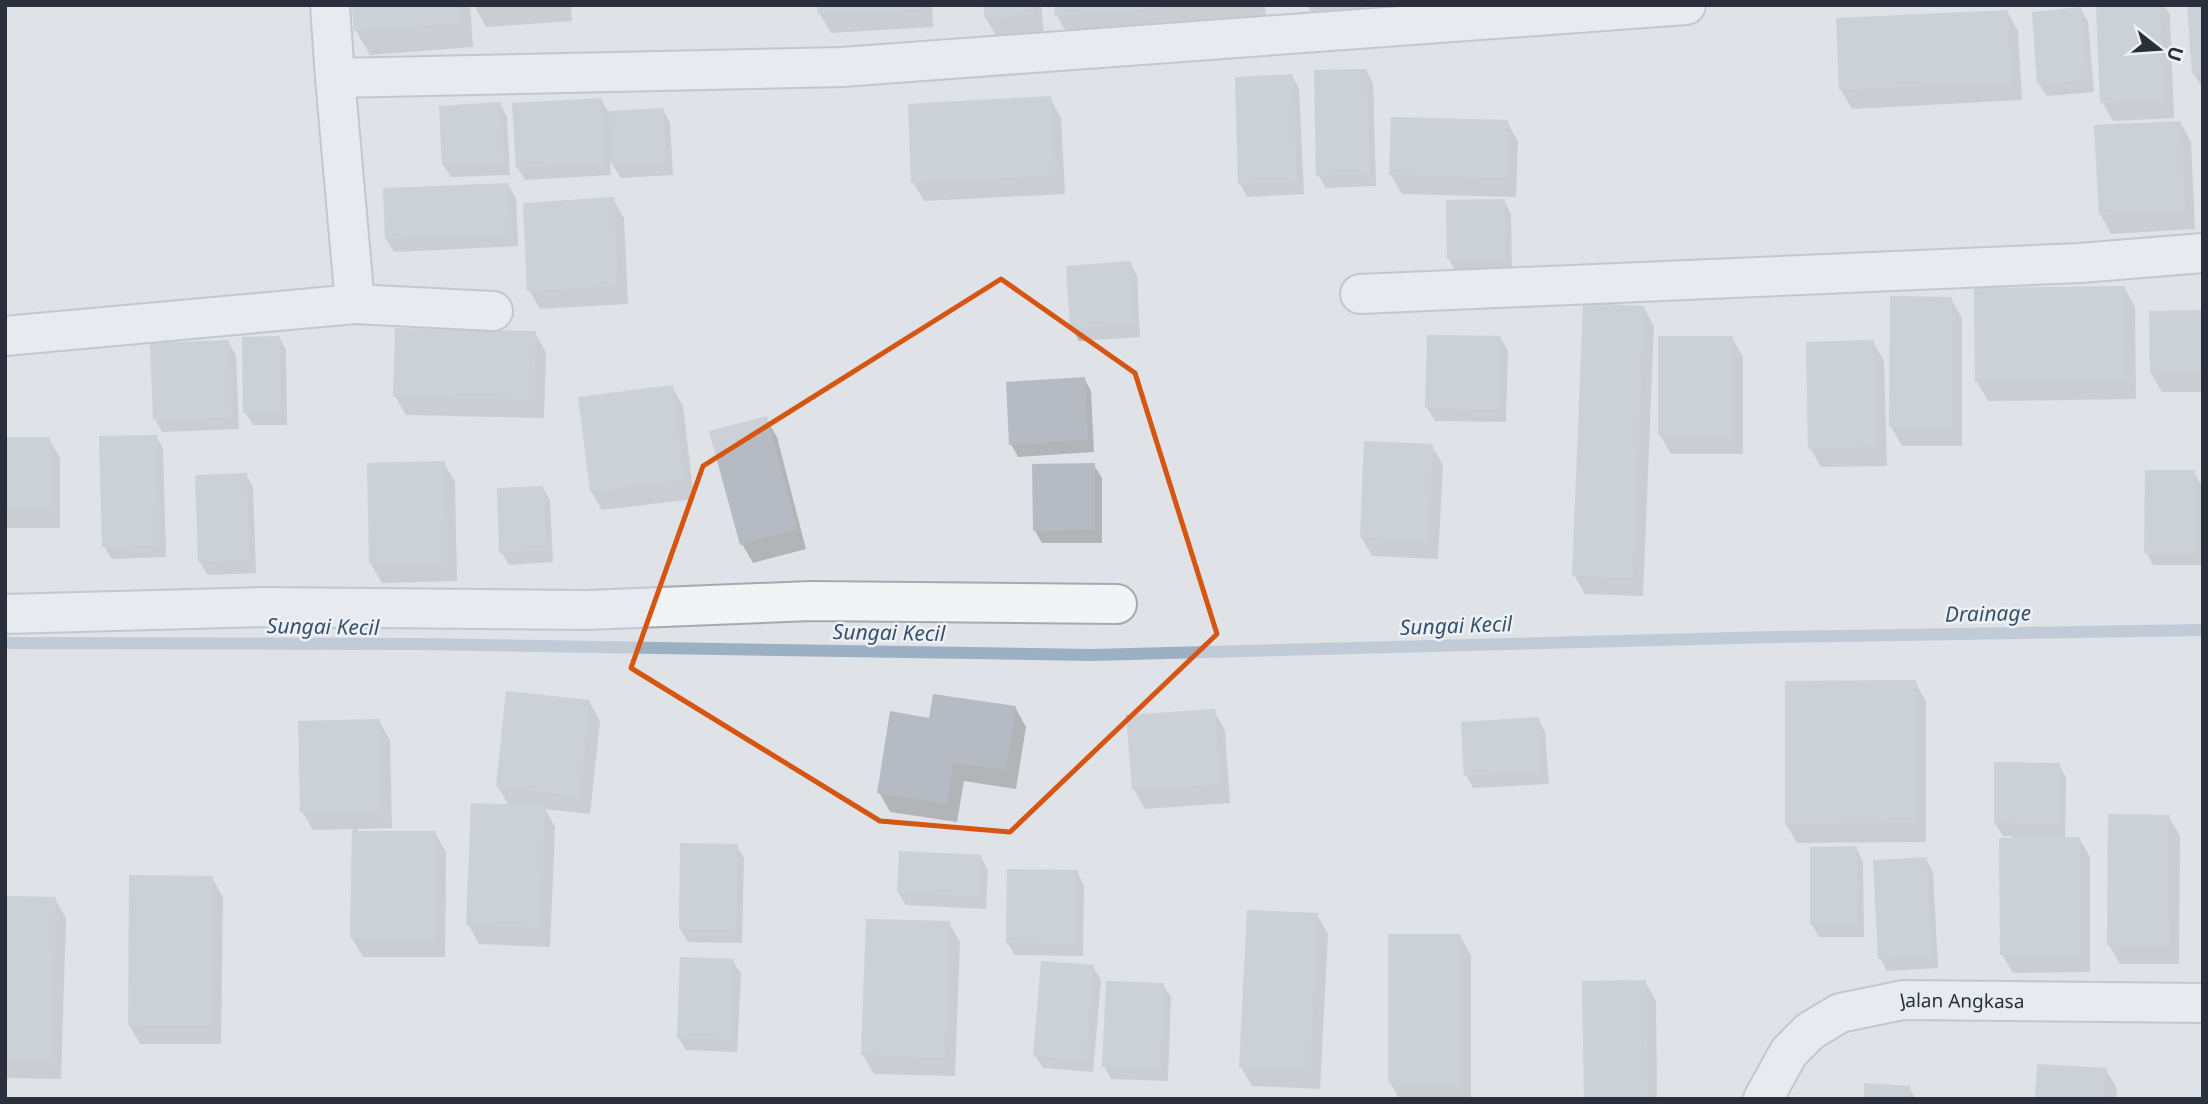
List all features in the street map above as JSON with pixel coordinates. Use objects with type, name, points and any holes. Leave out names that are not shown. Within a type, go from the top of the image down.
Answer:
[{"type":"street","points":[[330,5],[355,304]]},
{"type":"street","points":[[335,78],[842,67],[1686,5]]},
{"type":"street","points":[[1360,294],[2080,263],[2203,253]]},
{"type":"street","points":[[5,335],[355,304],[493,311]]},
{"type":"street","points":[[5,614],[264,607],[587,610],[811,601],[1117,604]]},
{"type":"street","name":"Jalan Angkasa","points":[[1763,1099],[1789,1052],[1810,1031],[1840,1013],[1903,1000],[2203,1003]]},
{"type":"highlighted area","points":[[1001,279],[1135,373],[1217,634],[1010,832],[880,821],[631,668],[703,466]]},
{"type":"building","points":[[352,5],[459,5],[460,23],[354,31]]},
{"type":"building","points":[[817,5],[923,5],[923,9],[818,14]]},
{"type":"building","points":[[983,5],[1033,5],[1034,14],[985,19]]},
{"type":"building","points":[[1054,5],[1173,5],[1173,7],[1055,16]]},
{"type":"building","points":[[2096,5],[2160,5],[2164,100],[2100,103]]},
{"type":"building","points":[[2187,5],[2203,5],[2203,73],[2192,74]]},
{"type":"building","points":[[2081,7],[2088,80],[2037,84],[2032,12]]},
{"type":"building","points":[[2008,10],[2012,82],[1839,90],[1836,18]]},
{"type":"building","points":[[1367,69],[1370,174],[1316,176],[1314,70]]},
{"type":"building","points":[[1293,74],[1297,182],[1238,184],[1235,77]]},
{"type":"building","points":[[1051,96],[1055,175],[911,183],[908,104]]},
{"type":"building","points":[[602,98],[605,163],[516,168],[512,103]]},
{"type":"building","points":[[501,102],[504,162],[442,165],[439,106]]},
{"type":"building","points":[[664,108],[666,162],[612,165],[609,111]]},
{"type":"building","points":[[1391,117],[1508,120],[1506,178],[1389,175]]},
{"type":"building","points":[[2181,121],[2185,210],[2099,215],[2094,125]]},
{"type":"building","points":[[509,183],[511,234],[385,239],[383,188]]},
{"type":"building","points":[[614,197],[618,286],[527,291],[523,203]]},
{"type":"building","points":[[1505,199],[1506,258],[1447,259],[1446,200]]},
{"type":"building","points":[[1131,261],[1134,324],[1070,329],[1066,266]]},
{"type":"building","points":[[2125,286],[2126,380],[1975,382],[1974,288]]},
{"type":"building","points":[[1890,296],[1952,297],[1952,427],[1889,427]]},
{"type":"building","points":[[1583,303],[1644,306],[1633,578],[1572,576]]},
{"type":"building","points":[[2203,310],[2203,373],[2150,374],[2149,311]]},
{"type":"building","points":[[395,328],[536,331],[534,400],[393,397]]},
{"type":"building","points":[[1427,335],[1501,336],[1500,410],[1425,408]]},
{"type":"building","points":[[280,336],[281,412],[243,413],[242,337]]},
{"type":"building","points":[[1658,336],[1733,336],[1733,435],[1658,435]]},
{"type":"building","points":[[229,340],[232,417],[153,420],[150,343]]},
{"type":"building","points":[[1874,340],[1877,447],[1808,449],[1806,342]]},
{"type":"building","points":[[1085,377],[1088,440],[1009,445],[1006,382]]},
{"type":"building","points":[[673,385],[684,480],[590,492],[578,397]]},
{"type":"building","points":[[767,416],[797,529],[740,545],[709,431]]},
{"type":"building","points":[[157,435],[159,545],[102,547],[99,436]]},
{"type":"building","points":[[5,437],[50,437],[50,509],[5,509]]},
{"type":"building","points":[[1364,441],[1433,444],[1428,540],[1360,537]]},
{"type":"building","points":[[445,461],[447,562],[369,564],[367,463]]},
{"type":"building","points":[[1095,463],[1095,530],[1033,531],[1032,464]]},
{"type":"building","points":[[2145,470],[2195,470],[2194,553],[2144,553]]},
{"type":"building","points":[[247,473],[250,560],[198,562],[195,475]]},
{"type":"building","points":[[543,486],[547,550],[499,553],[497,488]]},
{"type":"building","points":[[1916,680],[1916,823],[1785,824],[1785,681]]},
{"type":"building","points":[[506,691],[590,700],[580,796],[496,787]]},
{"type":"building","points":[[933,694],[1016,706],[1006,770],[953,763],[947,804],[877,793],[890,711],[929,718]]},
{"type":"building","points":[[1215,709],[1220,784],[1132,790],[1126,715]]},
{"type":"building","points":[[1539,717],[1542,771],[1464,776],[1461,722]]},
{"type":"building","points":[[380,719],[382,810],[300,812],[298,721]]},
{"type":"building","points":[[1994,762],[2060,763],[2058,825],[1994,823]]},
{"type":"building","points":[[471,803],[545,806],[540,928],[466,925]]},
{"type":"building","points":[[2108,814],[2170,815],[2169,945],[2107,945]]},
{"type":"building","points":[[352,831],[436,831],[435,938],[350,938]]},
{"type":"building","points":[[2080,837],[2080,954],[2000,955],[1999,838]]},
{"type":"building","points":[[680,843],[738,844],[736,930],[679,929]]},
{"type":"building","points":[[1857,846],[1857,924],[1810,925],[1810,847]]},
{"type":"building","points":[[899,851],[982,855],[980,897],[897,892]]},
{"type":"building","points":[[1927,857],[1932,956],[1878,959],[1873,860]]},
{"type":"building","points":[[1007,869],[1078,870],[1076,944],[1006,943]]},
{"type":"building","points":[[129,875],[213,876],[211,1026],[128,1025]]},
{"type":"building","points":[[5,896],[56,897],[51,1060],[5,1059]]},
{"type":"building","points":[[1247,910],[1318,913],[1310,1070],[1239,1067]]},
{"type":"building","points":[[866,919],[950,921],[945,1058],[861,1055]]},
{"type":"building","points":[[1388,934],[1461,934],[1461,1083],[1388,1083]]},
{"type":"building","points":[[680,957],[734,959],[731,1040],[677,1038]]},
{"type":"building","points":[[1041,961],[1094,965],[1086,1060],[1033,1056]]},
{"type":"building","points":[[1646,980],[1648,1099],[1584,1099],[1582,981]]},
{"type":"building","points":[[1106,981],[1164,983],[1161,1069],[1102,1067]]},
{"type":"building","points":[[2037,1064],[2107,1068],[2105,1099],[2035,1099]]},
{"type":"building","points":[[1864,1083],[1910,1086],[1909,1099],[1864,1099]]},
{"type":"waterway","name":"Sungai Kecil","points":[[5,643],[416,644],[1092,655],[1773,637],[2203,630]]},
{"type":"water label","name":"Drainage","points":[[1988,614]]}]
